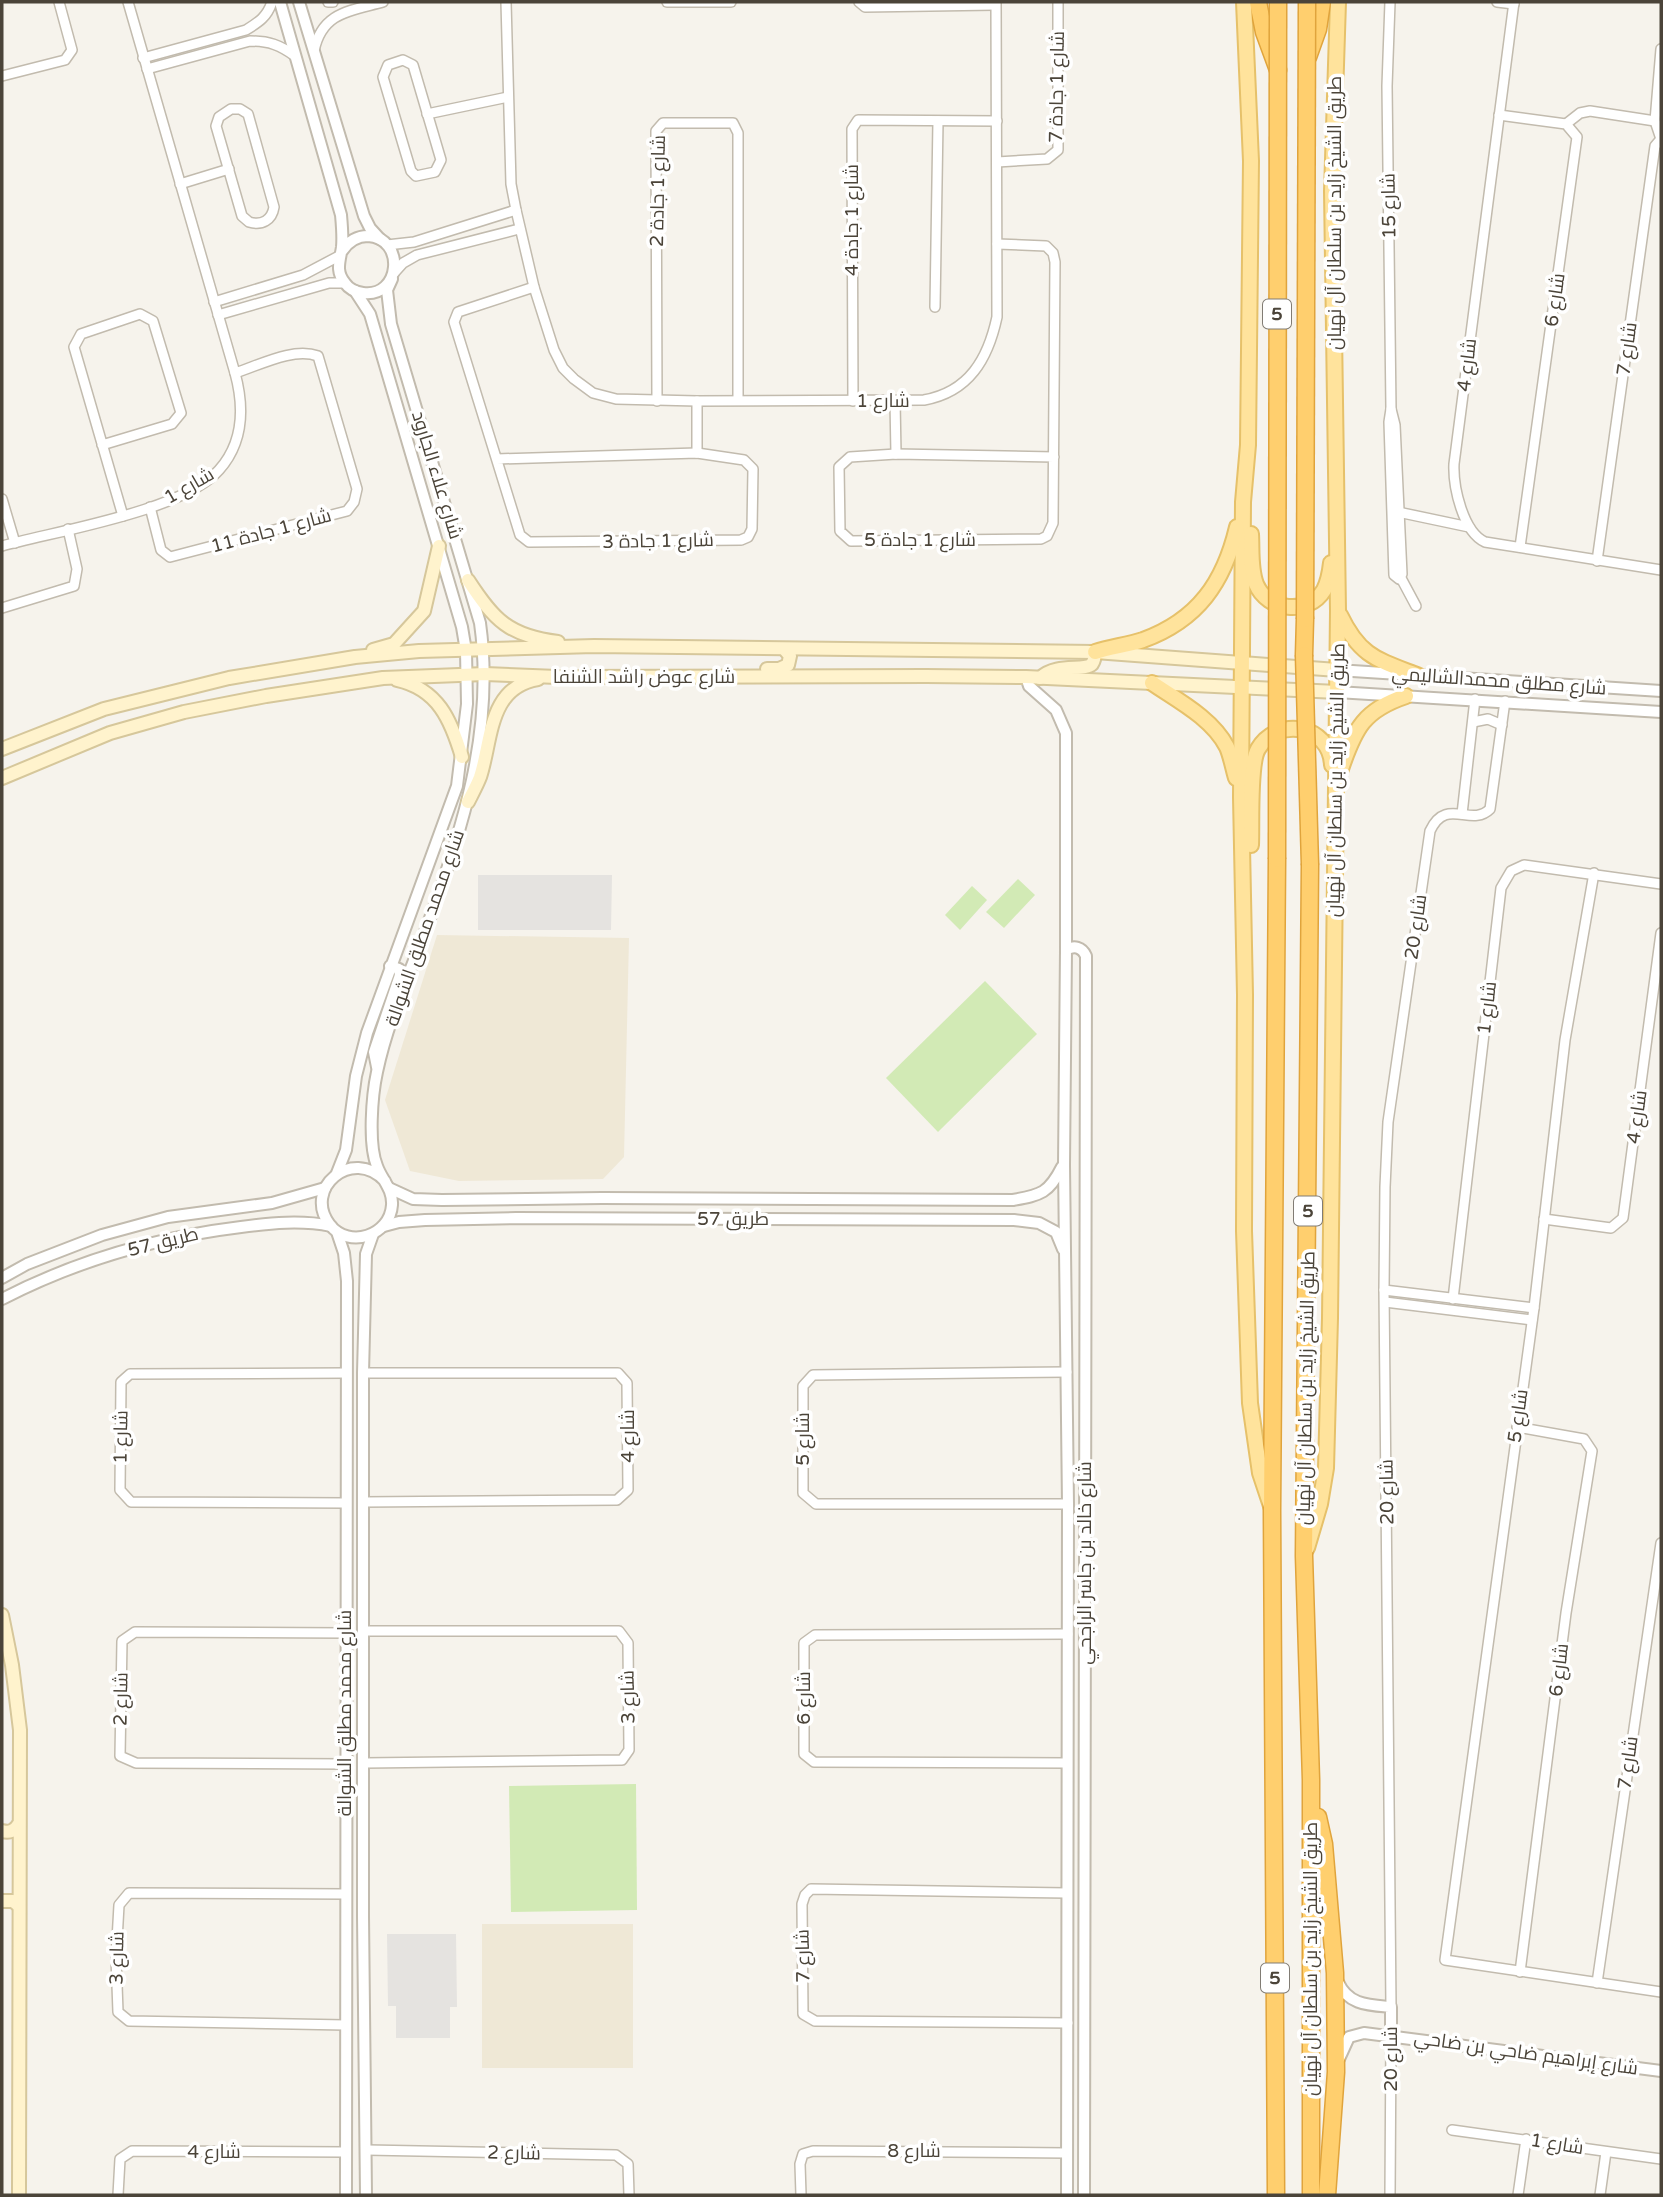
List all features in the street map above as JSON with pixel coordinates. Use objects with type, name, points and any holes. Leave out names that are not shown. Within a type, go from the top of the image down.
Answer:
[{"type":"highway","points":[[1258,2],[1264,32],[1278,71]]},
{"type":"highway","name":"طريق الشيخ زايد بن سلطان آل نهيان","points":[[1276,2195],[1272,1510],[1277,859],[1278,2]]},
{"type":"highway","name":"طريق الشيخ زايد بن سلطان آل نهيان","points":[[1307,2],[1304,655],[1310,865],[1304,1556],[1311,1780],[1311,2195]]},
{"type":"highway","points":[[1308,57],[1318,29],[1322,2]]},
{"type":"highway","points":[[1311,1780],[1324,1844],[1335,1973],[1336,2072],[1327,2195]]},
{"type":"main road","name":"طريق الشيخ زايد بن سلطان آل نهيان","points":[[1244,2],[1251,161],[1248,445],[1242,502],[1244,1231],[1248,1370],[1260,1473],[1272,1510]]},
{"type":"main road","name":"طريق الشيخ زايد بن سلطان آل نهيان","points":[[1304,1556],[1318,1512],[1326,1468],[1337,780],[1338,611],[1332,191],[1338,2]]},
{"type":"main road","points":[[1248,445],[1255,582],[1265,597],[1273,603],[1283,607],[1296,607],[1316,598],[1324,590],[1329,576],[1336,439]]},
{"type":"main road","points":[[1041,678],[1057,668],[1088,666],[1093,662],[1095,652],[1142,640],[1175,625],[1199,607],[1223,571],[1233,545],[1242,502]]},
{"type":"main road","points":[[355,657],[394,643],[424,611],[439,546]]},
{"type":"main road","points":[[468,580],[487,609],[519,632],[535,639],[594,646]]},
{"type":"main road","points":[[1338,611],[1348,633],[1359,647],[1385,663],[1419,676]]},
{"type":"main road","name":"شارع عوض راشد الشنفا","points":[[2,749],[104,709],[229,678],[355,657],[419,651],[711,646],[785,650],[1095,652],[1337,670]]},
{"type":"main road","points":[[659,677],[689,671],[784,668],[788,665],[790,656],[785,650]]},
{"type":"main road","name":"شارع عوض راشد الشنفا","points":[[2,778],[110,733],[184,712],[383,678],[467,674],[557,677],[1026,677],[1337,692]]},
{"type":"main road","points":[[468,802],[480,777],[489,730],[500,706],[511,693],[525,684],[557,677]]},
{"type":"main road","points":[[383,678],[415,686],[435,699],[452,724],[462,757]]},
{"type":"main road","points":[[1152,683],[1186,706],[1217,732],[1227,747],[1241,797]]},
{"type":"main road","points":[[1337,780],[1353,734],[1367,716],[1385,703],[1406,696]]},
{"type":"main road","points":[[1245,995],[1254,758],[1264,740],[1272,733],[1292,728],[1316,735],[1326,746],[1332,760],[1334,987]]},
{"type":"main road","points":[[2,1615],[12,1665],[20,1730],[19,2195]]},
{"type":"main road","points":[[2,1831],[8,1833],[15,1830],[19,1824]]},
{"type":"main road","points":[[2,1900],[13,1901],[18,1905]]},
{"type":"street","points":[[2,76],[65,60],[70,56],[72,50],[59,2]]},
{"type":"street","name":"شارع 1","points":[[2,546],[123,516],[182,495],[219,470],[237,438],[242,418],[236,373],[128,2]]},
{"type":"street","points":[[143,58],[246,30],[260,22],[272,2]]},
{"type":"street","points":[[280,2],[341,215],[341,254],[338,267],[345,283],[355,291],[373,293],[384,288],[403,263],[418,255],[519,229]]},
{"type":"street","points":[[299,2],[363,216],[395,258],[393,276]]},
{"type":"street","points":[[314,53],[317,36],[337,15],[383,2]]},
{"type":"street","name":"شارع 1","points":[[506,2],[511,184],[534,287],[554,350],[563,368],[593,393],[616,399],[657,401],[924,400],[955,390],[971,376],[984,358],[997,317],[995,3]]},
{"type":"street","points":[[667,2],[731,2]]},
{"type":"street","points":[[859,2],[865,7],[995,3]]},
{"type":"street","name":"شارع 1 جادة 7","points":[[997,162],[1046,159],[1058,150],[1058,2]]},
{"type":"street","name":"شارع 15","points":[[1390,2],[1387,86],[1389,422],[1396,579],[1401,578],[1395,425],[1391,409]]},
{"type":"street","points":[[1497,2],[1514,3]]},
{"type":"street","name":"شارع 4","points":[[1469,527],[1456,490],[1454,464],[1514,3]]},
{"type":"street","points":[[147,69],[250,41],[267,41],[280,45],[295,56]]},
{"type":"street","points":[[1661,49],[1655,121],[1661,139]]},
{"type":"street","points":[[403,61],[411,63],[427,114],[441,160],[435,172],[418,177],[411,171],[383,77],[388,65],[403,61]]},
{"type":"street","points":[[427,114],[508,97]]},
{"type":"street","points":[[240,109],[248,114],[274,207],[267,221],[254,224],[243,216],[229,169],[216,126],[217,121],[227,111],[240,109]]},
{"type":"street","points":[[1499,115],[1566,124],[1580,113],[1590,111],[1655,121]]},
{"type":"street","name":"شارع 1 جادة 4","points":[[853,401],[852,129],[858,120],[997,121]]},
{"type":"street","points":[[935,307],[938,121]]},
{"type":"street","name":"شارع 1 جادة 2","points":[[657,401],[656,131],[663,122],[733,123],[738,132],[738,400]]},
{"type":"street","name":"شارع 6","points":[[1520,547],[1577,137],[1566,124]]},
{"type":"street","name":"شارع 7","points":[[1597,561],[1655,146],[1661,139]]},
{"type":"street","points":[[180,184],[229,169]]},
{"type":"street","points":[[214,302],[303,275],[341,254],[349,242],[360,237],[371,236],[385,243],[414,242],[516,210]]},
{"type":"street","name":"شارع 1 جادة 5","points":[[997,244],[1046,246],[1053,253],[1055,262],[1054,457],[1053,523],[1047,536],[1041,539],[851,541],[840,531],[839,467],[850,457],[896,454],[1054,457]]},
{"type":"street","name":"شارع علاء الجارود","points":[[393,276],[387,290],[391,324],[480,623],[485,674]]},
{"type":"street","points":[[218,315],[330,283],[345,283]]},
{"type":"street","name":"شارع 1 جادة 3","points":[[497,459],[698,453],[744,460],[750,463],[753,469],[752,529],[748,537],[741,540],[529,542],[520,535],[454,322],[458,312],[534,287]]},
{"type":"street","name":"شارع علاء الجارود","points":[[355,291],[370,314],[439,546],[462,627],[467,674]]},
{"type":"street","points":[[103,445],[172,424],[181,412],[153,321],[140,314],[81,334],[74,347],[123,516]]},
{"type":"street","name":"شارع 1 جادة 11","points":[[149,507],[161,550],[170,557],[347,511],[354,502],[358,489],[318,356],[309,352],[295,354],[236,373]]},
{"type":"street","points":[[697,401],[698,453]]},
{"type":"street","points":[[895,401],[896,454]]},
{"type":"street","points":[[2,499],[15,543]]},
{"type":"street","points":[[1398,512],[1469,527],[1475,537],[1485,542],[1661,570]]},
{"type":"street","points":[[2,608],[74,586],[77,569],[68,529]]},
{"type":"street","points":[[1401,578],[1416,606]]},
{"type":"street","name":"شارع مطلق محمدالشاليمي","points":[[1337,670],[1661,691]]},
{"type":"street","name":"شارع محمد مطلق الشوالة","points":[[337,1174],[346,1150],[356,1076],[390,966],[457,786],[467,704],[467,674]]},
{"type":"street","name":"شارع محمد مطلق الشوالة","points":[[387,1184],[377,1166],[374,1152],[377,1070],[468,802],[481,732],[485,674]]},
{"type":"street","name":"شارع خالد بن جاسر الراجحي","points":[[1026,677],[1029,686],[1056,710],[1066,733],[1064,1165],[1068,1504],[1067,2195]]},
{"type":"street","points":[[1605,707],[1601,698],[1608,688]]},
{"type":"street","name":"شارع مطلق محمدالشاليمي","points":[[1337,692],[1661,712]]},
{"type":"street","points":[[1462,814],[1475,699]]},
{"type":"street","name":"شارع 20","points":[[1390,2195],[1391,2007],[1384,1290],[1388,1122],[1429,837],[1440,817],[1451,813],[1480,816],[1490,809],[1505,701]]},
{"type":"street","points":[[1473,722],[1488,719],[1502,725]]},
{"type":"street","name":"شارع 1","points":[[1453,1299],[1501,888],[1511,871],[1524,865],[1661,884]]},
{"type":"street","name":"شارع 5","points":[[1520,1972],[1445,1960],[1534,1308],[1565,1040],[1594,873]]},
{"type":"street","name":"شارع 4","points":[[1544,1219],[1611,1228],[1623,1218],[1661,933]]},
{"type":"street","name":"شارع خالد بن جاسر الراجحي","points":[[1066,950],[1077,948],[1086,956],[1084,2195]]},
{"type":"street","points":[[377,1070],[374,1052],[400,975],[399,969],[390,966]]},
{"type":"street","name":"طريق 57","points":[[387,1184],[413,1199],[1013,1200],[1040,1195],[1054,1184],[1064,1165]]},
{"type":"street","points":[[349,1168],[362,1168],[375,1172],[387,1184],[392,1205],[384,1226],[373,1234],[355,1238],[334,1229],[322,1208],[325,1188],[337,1174],[349,1168]]},
{"type":"street","name":"طريق 57","points":[[2,1278],[27,1264],[102,1235],[168,1217],[272,1203],[325,1188]]},
{"type":"street","points":[[494,1199],[499,1211],[495,1219]]},
{"type":"street","points":[[516,1199],[511,1211],[516,1218]]},
{"type":"street","points":[[1013,1200],[1020,1207],[1018,1217],[1014,1220]]},
{"type":"street","name":"طريق 57","points":[[384,1226],[425,1220],[516,1218],[1014,1220],[1039,1223],[1056,1232],[1066,1256]]},
{"type":"street","name":"طريق 57","points":[[2,1299],[111,1255],[175,1237],[274,1223],[314,1223],[334,1229]]},
{"type":"street","name":"شارع محمد مطلق الشوالة","points":[[334,1229],[344,1253],[347,1281],[346,2195]]},
{"type":"street","name":"شارع محمد مطلق الشوالة","points":[[366,2194],[363,1373],[366,1254],[373,1234]]},
{"type":"street","points":[[102,1235],[104,1247],[111,1255]]},
{"type":"street","points":[[1384,1290],[1534,1308]]},
{"type":"street","points":[[1385,1302],[1532,1320]]},
{"type":"street","name":"شارع 5","points":[[1067,1372],[813,1375],[803,1386],[803,1493],[816,1504],[1068,1504]]},
{"type":"street","name":"شارع 1","points":[[345,1503],[131,1502],[120,1490],[121,1382],[130,1374],[346,1373]]},
{"type":"street","name":"شارع 4","points":[[363,1373],[618,1373],[628,1383],[628,1490],[617,1500],[364,1502]]},
{"type":"street","name":"شارع 6","points":[[1517,1427],[1584,1439],[1592,1451],[1566,1612],[1520,1972]]},
{"type":"street","name":"شارع 7","points":[[1597,1983],[1661,1543]]},
{"type":"street","name":"شارع 3","points":[[365,1631],[619,1631],[628,1643],[629,1749],[622,1760],[365,1763]]},
{"type":"street","name":"شارع 2","points":[[346,1633],[135,1632],[122,1641],[120,1756],[136,1763],[346,1763]]},
{"type":"street","name":"شارع 6","points":[[1068,1634],[815,1635],[804,1643],[804,1754],[814,1762],[1068,1763]]},
{"type":"street","points":[[346,1674],[349,1681],[356,1683],[361,1682],[365,1673]]},
{"type":"street","points":[[345,1707],[355,1702],[365,1709]]},
{"type":"street","points":[[1067,1814],[1085,1814]]},
{"type":"street","points":[[1067,1843],[1077,1840],[1085,1846]]},
{"type":"street","name":"شارع 7","points":[[1067,1893],[811,1889],[802,1904],[803,2014],[815,2021],[1068,2023]]},
{"type":"street","name":"شارع 3","points":[[345,1894],[129,1893],[119,1905],[116,1958],[118,2012],[129,2021],[345,2025]]},
{"type":"street","points":[[1520,1972],[1661,1992]]},
{"type":"street","points":[[1335,1973],[1342,1992],[1355,2002],[1391,2007]]},
{"type":"street","name":"شارع إبراهيم ضاحي بن ضاحي","points":[[1336,2072],[1340,2054],[1349,2037],[1364,2033],[1661,2071]]},
{"type":"street","name":"شارع 1","points":[[1452,2130],[1661,2159]]},
{"type":"street","points":[[1518,2195],[1526,2139]]},
{"type":"street","name":"شارع 2","points":[[367,2150],[616,2155],[628,2164],[629,2195]]},
{"type":"street","name":"شارع 4","points":[[118,2195],[120,2160],[132,2151],[345,2152]]},
{"type":"street","name":"شارع 8","points":[[801,2195],[800,2164],[803,2154],[813,2151],[1067,2153]]},
{"type":"street","points":[[1600,2195],[1606,2152]]},
{"type":"shaded area","points":[[478,875],[612,875],[611,930],[478,930]]},
{"type":"shaded area","points":[[437,935],[629,938],[624,1157],[603,1179],[459,1181],[410,1171],[385,1100]]},
{"type":"shaded area","points":[[482,1924],[633,1924],[633,2068],[482,2068]]},
{"type":"shaded area","points":[[387,1934],[456,1934],[457,2007],[450,2007],[450,2038],[396,2038],[396,2006],[388,2006]]},
{"type":"green space","points":[[1018,879],[1035,895],[1004,928],[986,912]]},
{"type":"green space","points":[[972,886],[987,900],[960,930],[945,915]]},
{"type":"green space","points":[[985,981],[1037,1034],[938,1132],[886,1078]]},
{"type":"green space","points":[[636,1784],[637,1910],[511,1912],[509,1786]]}]
